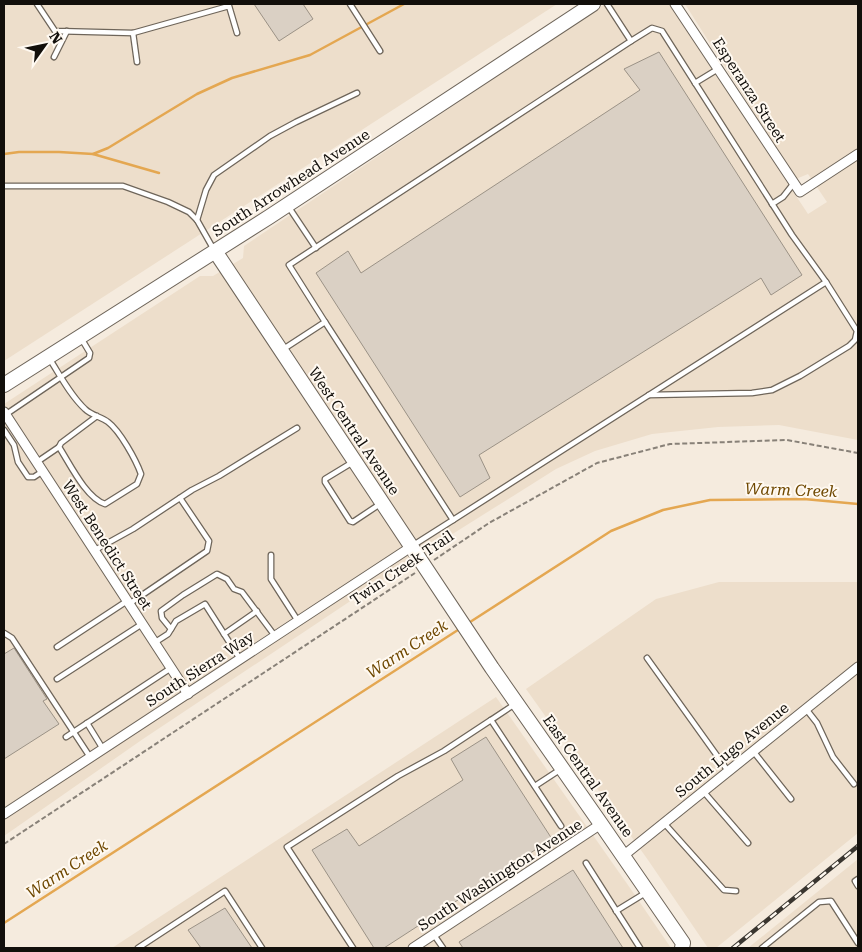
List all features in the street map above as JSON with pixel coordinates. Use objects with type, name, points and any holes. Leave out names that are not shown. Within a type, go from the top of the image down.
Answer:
[{"type":"street","name":"South Arrowhead Avenue","points":[[4,385],[287,205],[593,4]]},
{"type":"street","name":"Esperanza Street","points":[[675,4],[800,192],[858,154]]},
{"type":"street","name":"West Central Avenue","points":[[215,251],[465,629]]},
{"type":"street","name":"West Benedict Street","points":[[4,414],[188,694]]},
{"type":"street","name":"South Sierra Way","points":[[4,814],[411,547]]},
{"type":"street","name":"East Central Avenue","points":[[465,629],[686,947]]},
{"type":"street","name":"South Lugo Avenue","points":[[624,856],[858,667]]},
{"type":"street","name":"South Washington Avenue","points":[[413,948],[602,824]]},
{"type":"lane","points":[[38,4],[55,30],[133,33],[228,6],[237,33]]},
{"type":"lane","points":[[350,4],[380,51]]},
{"type":"lane","points":[[607,4],[631,41]]},
{"type":"lane","points":[[453,520],[289,265],[652,28],[662,31],[792,235],[826,282],[857,331],[855,340],[849,346],[800,376],[772,390],[752,393],[647,395]]},
{"type":"lane","points":[[54,57],[67,31]]},
{"type":"lane","points":[[133,33],[138,62]]},
{"type":"lane","points":[[695,83],[718,69]]},
{"type":"lane","points":[[197,220],[206,190],[214,175],[279,131],[357,92]]},
{"type":"lane","points":[[772,204],[783,197],[794,184]]},
{"type":"lane","points":[[4,186],[122,186],[168,202],[189,212],[197,220],[215,251]]},
{"type":"lane","points":[[287,205],[316,248]]},
{"type":"lane","points":[[411,547],[826,282]]},
{"type":"lane","points":[[281,351],[326,322]]},
{"type":"lane","points":[[4,414],[90,355],[80,337]]},
{"type":"lane","points":[[49,357],[74,396],[86,410],[108,422],[116,430],[138,465],[141,474],[137,484],[105,504],[96,502],[59,447]]},
{"type":"lane","points":[[37,462],[98,416]]},
{"type":"lane","points":[[94,550],[133,529],[180,498],[297,428]]},
{"type":"lane","points":[[4,430],[14,445],[18,462],[28,477],[34,477],[43,471]]},
{"type":"lane","points":[[354,461],[325,479],[325,482],[350,521],[353,522],[382,502]]},
{"type":"lane","points":[[57,647],[207,551],[209,541],[180,498]]},
{"type":"lane","points":[[271,555],[270,579],[298,622]]},
{"type":"lane","points":[[171,629],[162,618],[161,611],[217,574],[227,579],[234,590],[242,592],[275,636]]},
{"type":"lane","points":[[154,643],[168,634],[176,621],[205,604],[240,659]]},
{"type":"lane","points":[[224,634],[257,611]]},
{"type":"lane","points":[[58,679],[142,624]]},
{"type":"lane","points":[[4,633],[12,638],[90,757]]},
{"type":"lane","points":[[647,658],[728,772]]},
{"type":"lane","points":[[66,737],[170,668]]},
{"type":"lane","points":[[353,948],[288,847],[398,776],[444,751],[516,704]]},
{"type":"lane","points":[[806,709],[817,723],[833,756],[854,784]]},
{"type":"lane","points":[[491,720],[561,826]]},
{"type":"lane","points":[[87,723],[103,749]]},
{"type":"lane","points":[[753,752],[791,799]]},
{"type":"lane","points":[[534,786],[562,768]]},
{"type":"lane","points":[[703,792],[748,844]]},
{"type":"lane","points":[[664,822],[724,890],[736,891]]},
{"type":"lane","points":[[586,863],[640,948]]},
{"type":"lane","points":[[858,878],[855,881],[858,886]]},
{"type":"lane","points":[[138,948],[224,891],[262,948]]},
{"type":"lane","points":[[616,911],[648,891]]},
{"type":"lane","points":[[762,948],[819,902],[830,901],[858,943]]},
{"type":"lane","points":[[434,935],[443,948]]},
{"type":"path","name":"Twin Creek Trail","points":[[4,844],[489,523],[597,463],[670,444],[787,440],[858,453]]},
{"type":"shaded area","points":[[4,4],[557,4],[4,361]]},
{"type":"shaded area","points":[[605,4],[669,4],[808,214],[827,202],[808,174],[796,179],[685,4],[858,4],[858,440],[779,425],[718,427],[652,434],[595,451],[556,469],[427,550],[143,739],[4,836],[4,404],[200,276],[213,276],[243,258],[244,246]]},
{"type":"shaded area","points":[[719,582],[858,582],[858,833],[716,948],[708,948],[648,860],[526,689],[656,599]]},
{"type":"shaded area","points":[[496,697],[671,948],[112,948]]},
{"type":"shaded area","points":[[858,859],[858,948],[748,948]]},
{"type":"building","points":[[254,4],[303,4],[313,19],[279,41]]},
{"type":"building","points":[[659,52],[802,275],[771,295],[761,278],[479,455],[490,478],[460,497],[316,273],[348,251],[361,273],[640,90],[624,69]]},
{"type":"building","points":[[14,648],[47,699],[43,701],[59,724],[4,759],[4,654]]},
{"type":"building","points":[[486,737],[552,839],[384,948],[374,948],[312,850],[347,829],[359,846],[463,780],[451,759]]},
{"type":"building","points":[[573,870],[623,948],[463,948],[459,942]]},
{"type":"building","points":[[225,908],[252,948],[201,948],[188,930]]},
{"type":"waterway","points":[[4,154],[19,152],[93,154],[108,148],[197,94],[232,78],[310,55],[404,4]]},
{"type":"waterway","points":[[93,154],[159,173]]},
{"type":"waterway","name":"Warm Creek","points":[[467,624],[611,531],[663,510],[710,500],[804,499],[858,504]]},
{"type":"waterway","name":"Warm Creek","points":[[4,923],[461,628]]},
{"type":"railway","points":[[733,948],[858,846]]}]
